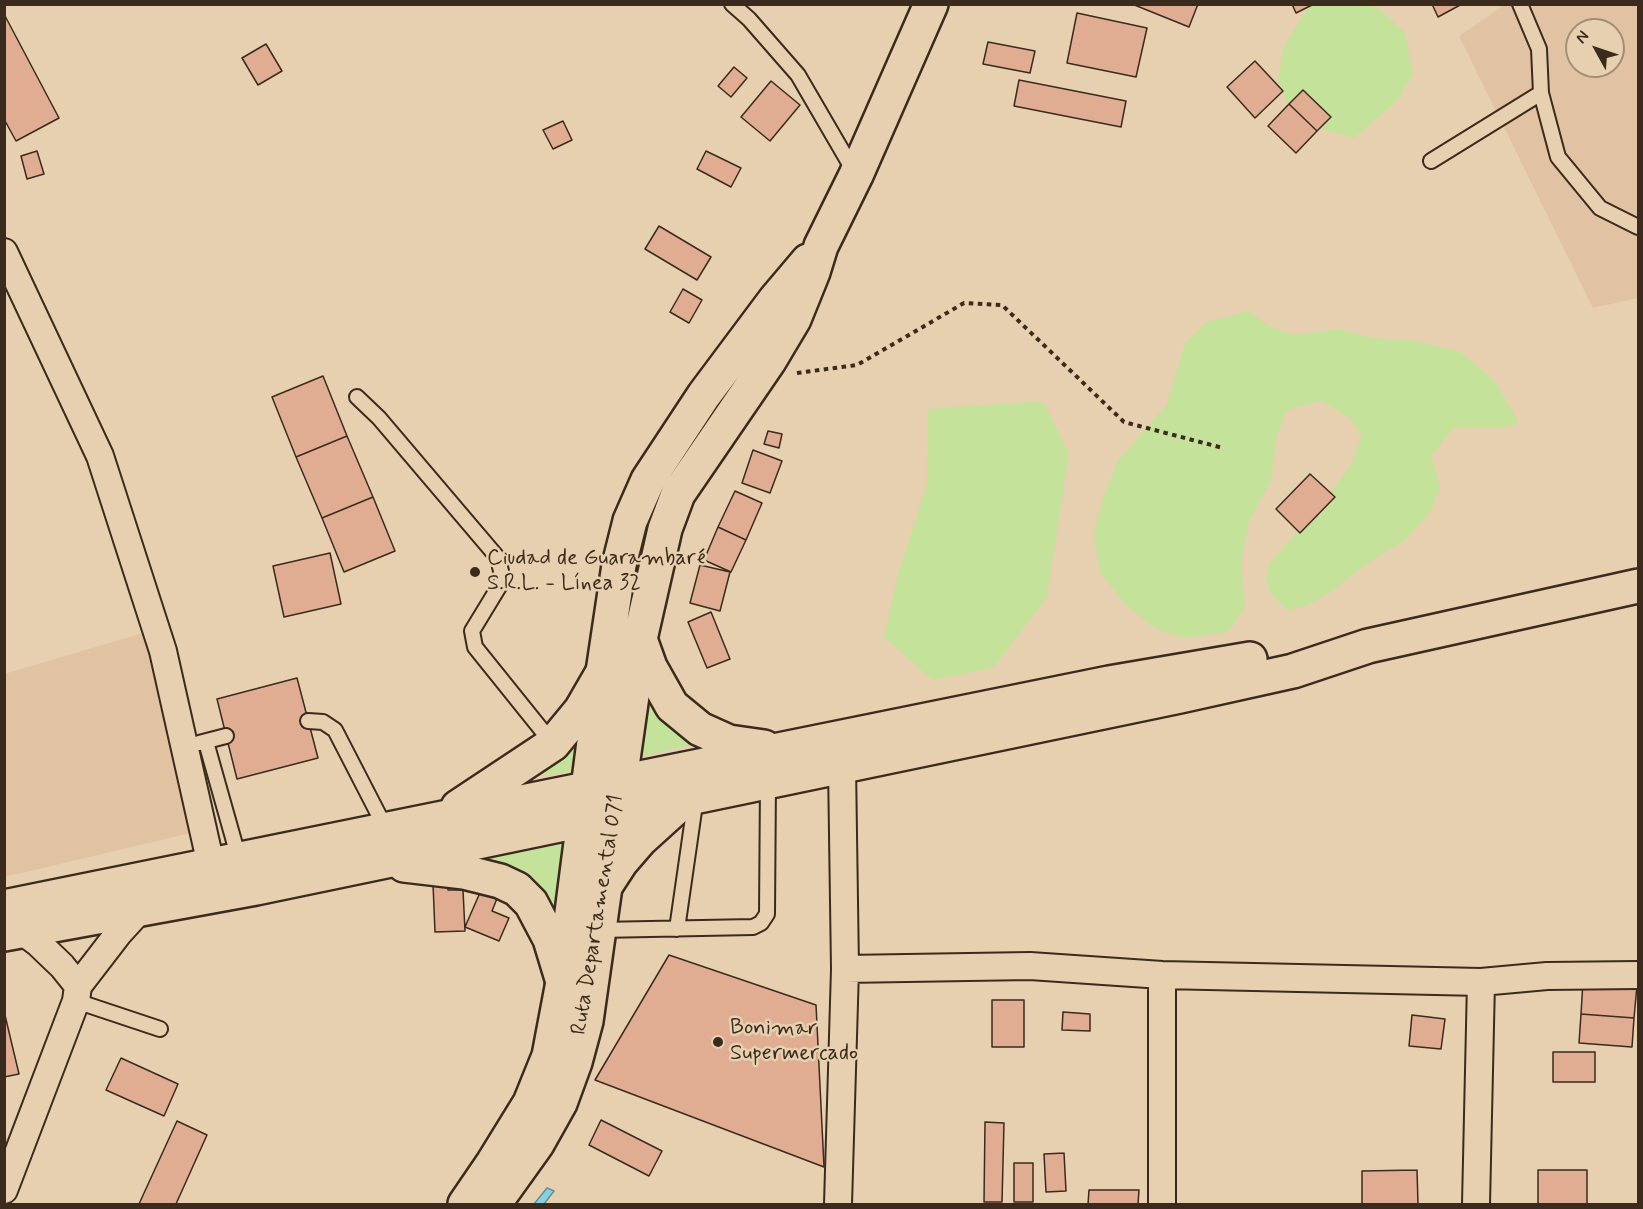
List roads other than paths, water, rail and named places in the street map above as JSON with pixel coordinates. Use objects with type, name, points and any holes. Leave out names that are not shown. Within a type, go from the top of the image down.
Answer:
[{"type":"main road","points":[[604,785],[665,529],[678,494],[794,319],[821,246],[856,175],[931,4]]},
{"type":"main road","points":[[604,785],[603,672],[622,554],[630,521],[648,480],[704,395],[775,300],[821,246]]},
{"type":"main road","points":[[10,924],[139,911],[690,799],[1293,671],[1368,646],[1638,586]]},
{"type":"main road","points":[[640,639],[650,667],[672,706],[700,729],[729,742],[781,749]]},
{"type":"main road","points":[[10,924],[225,862],[386,829],[1109,683],[1297,652],[1368,646]]},
{"type":"main road","points":[[441,818],[553,744],[581,710],[603,672]]},
{"type":"main road","name":"Ruta Departamental 071","points":[[465,1204],[531,1103],[549,1056],[604,785]]},
{"type":"main road","points":[[604,888],[621,862],[640,840],[690,799]]},
{"type":"main road","name":"Ruta Departamental 071","points":[[494,1204],[537,1144],[560,1102],[575,1062],[586,1021],[604,888],[599,817]]},
{"type":"main road","points":[[373,862],[464,872],[500,881],[517,889],[531,903],[550,939],[563,982]]},
{"type":"street","points":[[4,252],[100,456],[195,744],[225,862]]},
{"type":"street","points":[[838,1204],[845,969],[842,766]]},
{"type":"street","points":[[4,1190],[77,994],[139,911]]},
{"type":"street","points":[[10,924],[38,943],[62,966],[77,994]]},
{"type":"street","points":[[845,969],[1030,966],[1162,975],[1481,982],[1547,976],[1638,975]]},
{"type":"street","points":[[1162,975],[1162,1204]]},
{"type":"street","points":[[1476,1204],[1481,982]]},
{"type":"lane","points":[[732,4],[798,75],[856,175]]},
{"type":"lane","points":[[1520,4],[1539,49],[1541,93],[1558,157],[1600,208],[1638,227]]},
{"type":"lane","points":[[1431,161],[1541,93]]},
{"type":"lane","points":[[357,397],[380,418],[498,558],[504,580],[472,631],[475,647],[553,744]]},
{"type":"lane","points":[[308,721],[323,722],[335,730],[386,829]]},
{"type":"lane","points":[[195,744],[226,736]]},
{"type":"lane","points":[[599,930],[753,927],[760,923],[767,914],[768,782]]},
{"type":"lane","points":[[677,929],[690,799]]},
{"type":"lane","points":[[77,994],[160,1029]]},
{"type":"water","points":[[547,1188],[554,1191],[544,1204],[534,1204]]},
{"type":"place","name":"Ciudad de Guarambaré S.R.L. - Línea 32","points":[[475,572]]},
{"type":"place","name":"Bonimar Supermercado","points":[[718,1042]]}]
